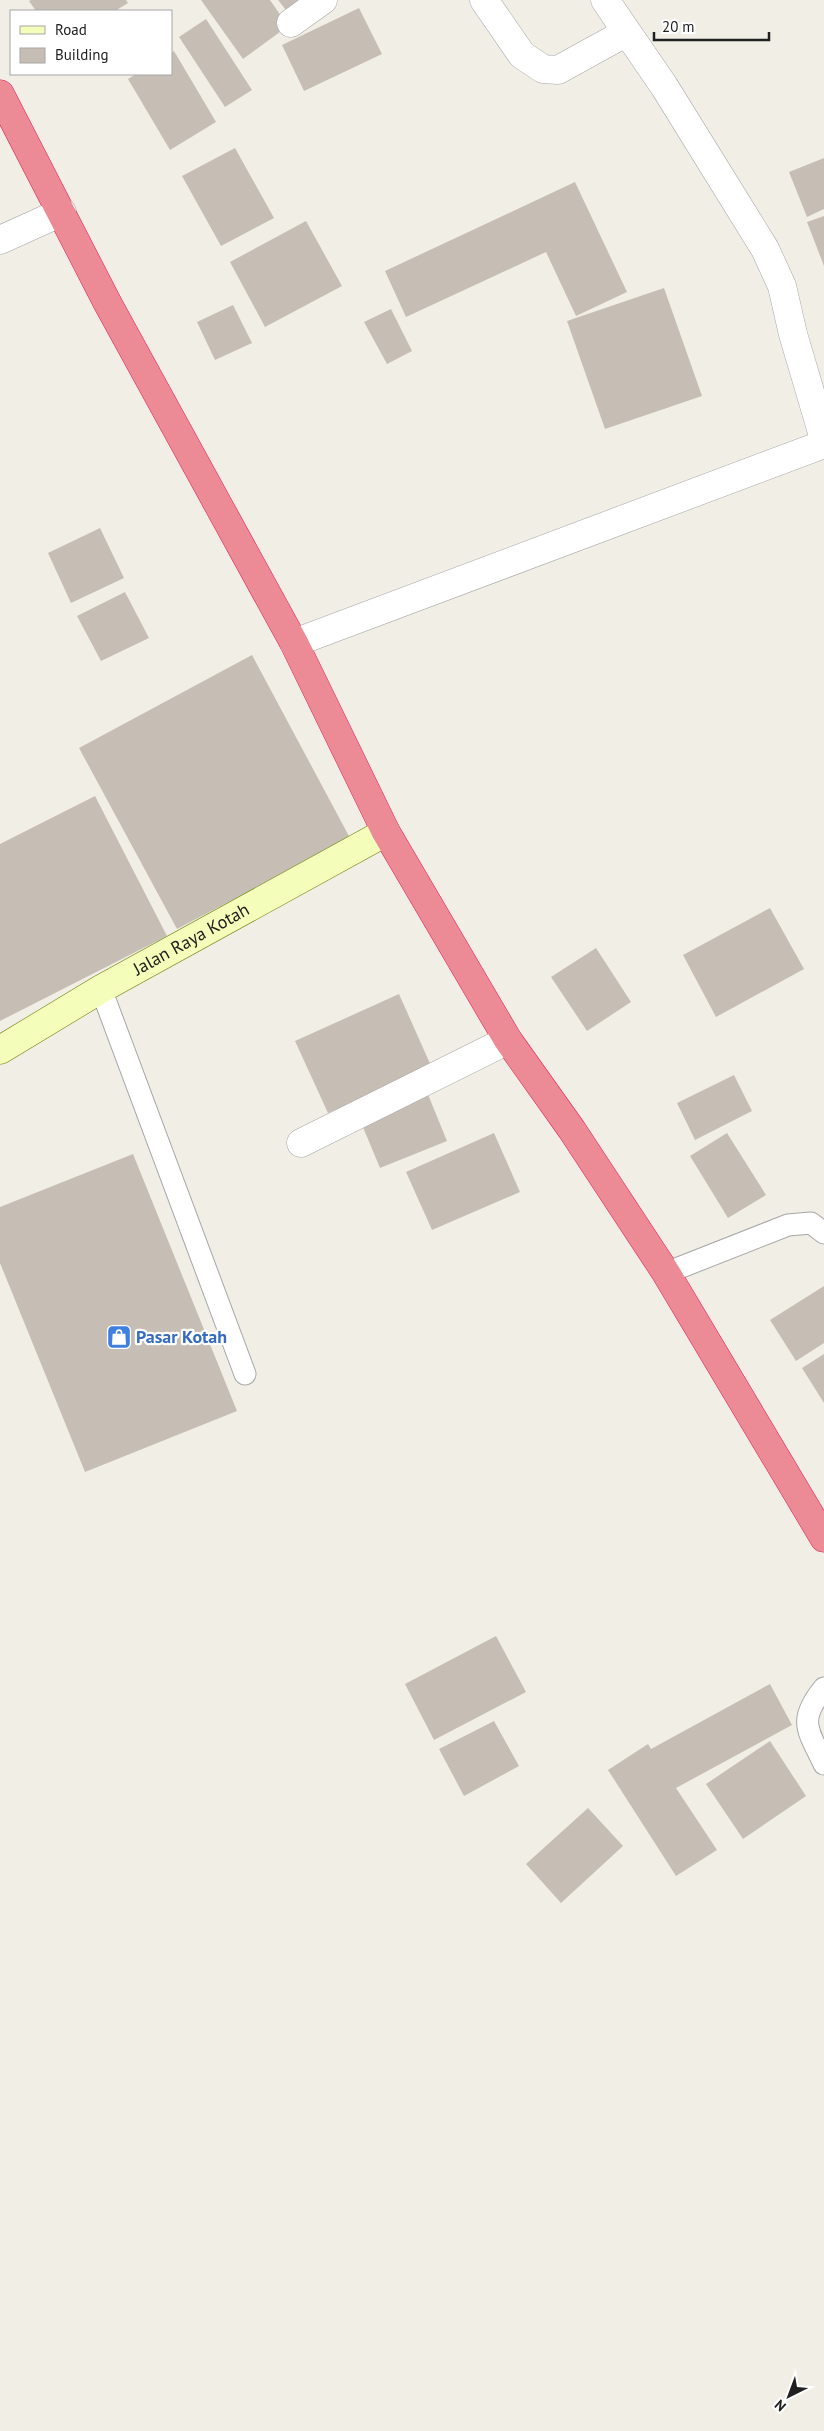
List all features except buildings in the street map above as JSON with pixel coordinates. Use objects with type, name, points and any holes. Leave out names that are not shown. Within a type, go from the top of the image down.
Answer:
[{"type":"highway","points":[[0,94],[108,304],[294,643],[386,832],[508,1040],[572,1130],[666,1273],[824,1538]]},
{"type":"street","points":[[291,23],[323,0]]},
{"type":"street","points":[[484,0],[522,55],[543,69],[558,70],[627,32]]},
{"type":"street","points":[[605,0],[664,86],[766,248],[782,286],[793,334],[824,439]]},
{"type":"street","points":[[0,240],[62,212]]},
{"type":"street","points":[[294,643],[824,444]]},
{"type":"street","name":"Jalan Raya Kotah","points":[[0,1050],[101,989],[386,832]]},
{"type":"street","points":[[301,1143],[508,1040]]},
{"type":"lane","points":[[101,989],[244,1374]]},
{"type":"lane","points":[[666,1273],[788,1225],[812,1223],[824,1233]]},
{"type":"lane","points":[[824,1688],[811,1704],[806,1727],[824,1764]]},
{"type":"place","name":"Pasar Kotah","points":[[119,1337]]}]
